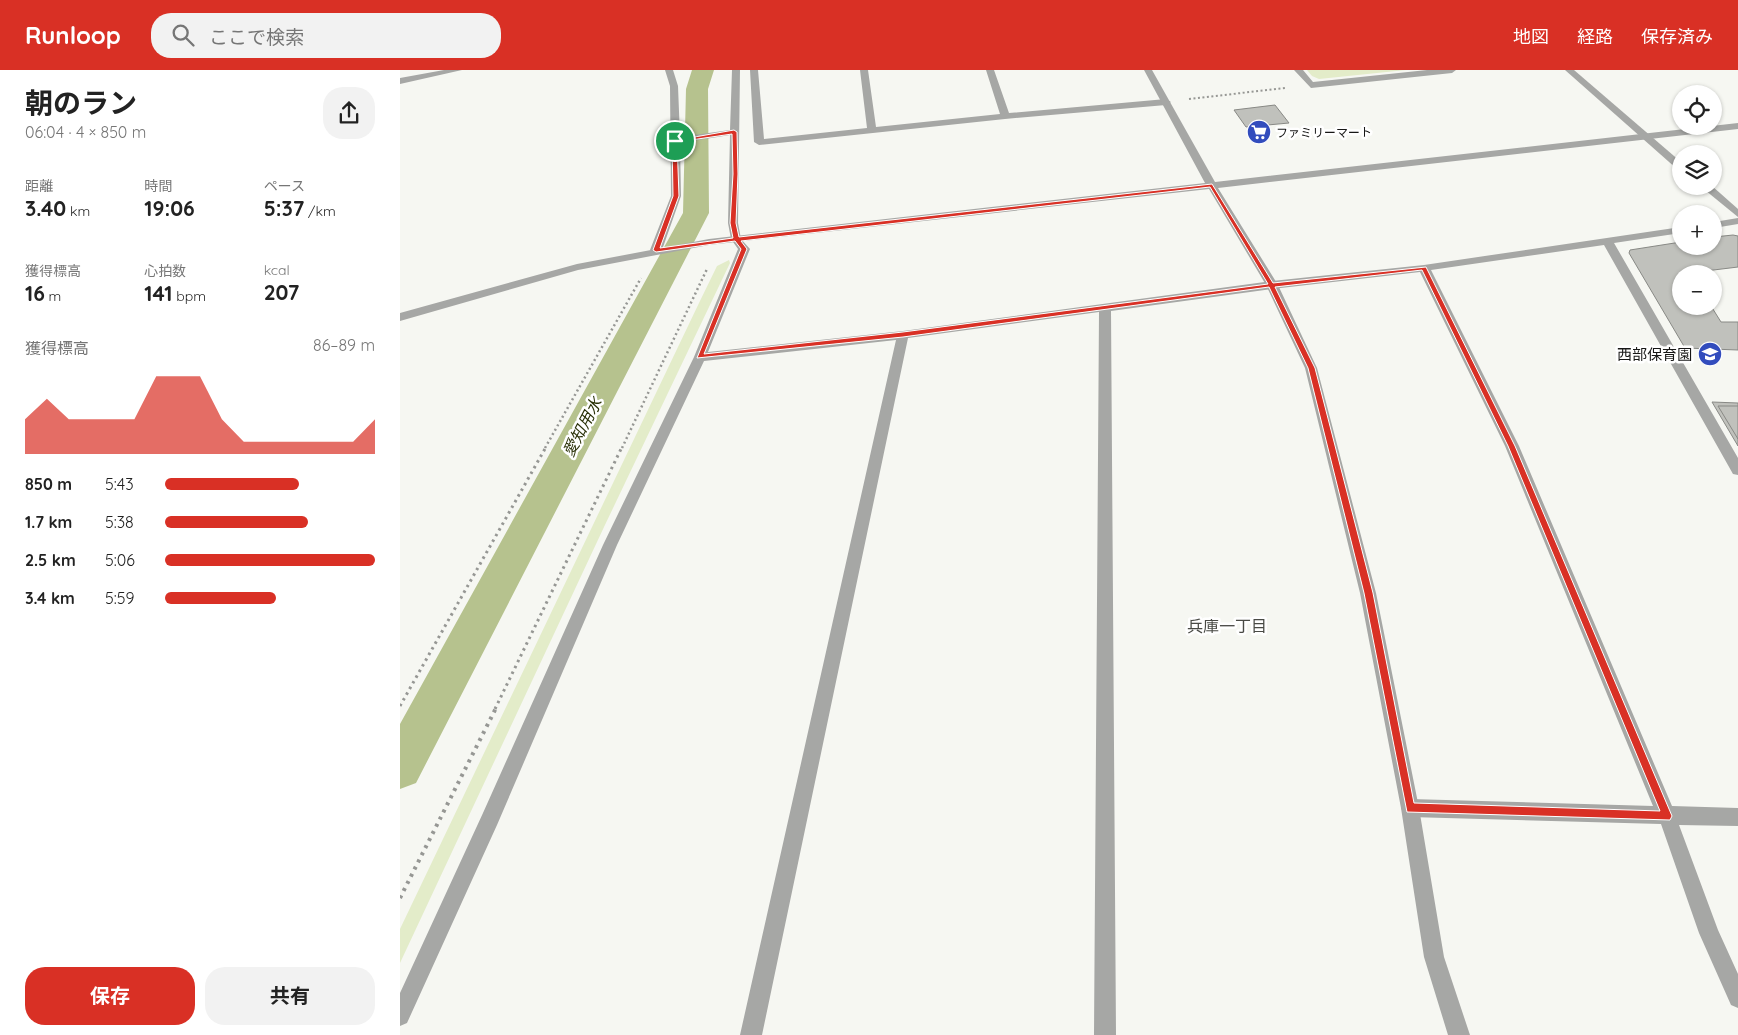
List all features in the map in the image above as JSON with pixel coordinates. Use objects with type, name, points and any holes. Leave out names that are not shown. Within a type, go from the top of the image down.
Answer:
[{"type":"street","points":[[400,81],[458,70]]},
{"type":"street","points":[[656,250],[676,196],[674,86],[668,70]]},
{"type":"street","points":[[400,1016],[490,819],[610,545],[700,357],[744,249],[736,240],[733,223],[736,174],[734,132],[736,70]]},
{"type":"street","points":[[754,70],[758,142],[1004,116],[1166,102]]},
{"type":"street","points":[[864,70],[872,129]]},
{"type":"street","points":[[990,70],[1004,116]]},
{"type":"street","points":[[1148,70],[1212,186],[1272,285],[1312,368],[1368,593],[1410,808],[1434,958],[1459,1035]]},
{"type":"street","points":[[1298,70],[1311,85],[1452,70]]},
{"type":"street","points":[[1569,70],[1672,159]]},
{"type":"street","points":[[400,317],[528,279],[656,250],[709,242],[1738,126]]},
{"type":"street","points":[[675,141],[734,132]]},
{"type":"street","points":[[1716,195],[1738,214]]},
{"type":"street","points":[[1722,224],[1738,221]]},
{"type":"street","points":[[700,357],[903,335],[1272,285],[1424,268],[1672,231]]},
{"type":"street","points":[[1606,242],[1738,470]]},
{"type":"street","points":[[1424,268],[1512,446],[1667,816],[1709,933],[1738,998]]},
{"type":"street","points":[[1105,308],[1105,1035]]},
{"type":"street","points":[[751,1035],[903,335]]},
{"type":"street","points":[[1410,808],[1738,817]]},
{"type":"path","points":[[1166,102],[1311,85]]},
{"type":"path","points":[[400,898],[534,632],[708,267],[744,249]]},
{"type":"path","points":[[400,706],[656,250]]},
{"type":"green space","points":[[1307,70],[1406,70],[1319,79],[1312,76]]},
{"type":"green space","points":[[729,260],[730,263],[400,963],[400,929],[717,266]]},
{"type":"building","points":[[1275,105],[1289,123],[1246,127],[1234,110]]},
{"type":"building","points":[[1722,236],[1738,236],[1738,267],[1722,269],[1722,265],[1672,265],[1672,315],[1717,315],[1721,322],[1738,322],[1738,350],[1685,348],[1629,253],[1630,250],[1672,243],[1672,255],[1722,255]]},
{"type":"building","points":[[1712,402],[1738,403],[1738,446]]},
{"type":"building","points":[[1718,406],[1738,406],[1738,439]]},
{"type":"waterway","name":"愛知用水","points":[[400,768],[696,213],[697,89],[703,70]]},
{"type":"place","name":"ファミリーマート","points":[[1259,132]]},
{"type":"place","name":"西部保育園","points":[[1710,354]]},
{"type":"district","name":"兵庫一丁目","points":[[1227,626]]},
{"type":"route","points":[[675,141],[676,196],[656,250],[736,240],[744,249],[700,357],[903,335],[1272,285],[1312,368],[1368,593],[1410,808],[1667,816],[1512,446],[1424,268],[1272,285],[1212,186],[736,240],[733,223],[736,174],[734,132],[675,141]]}]
